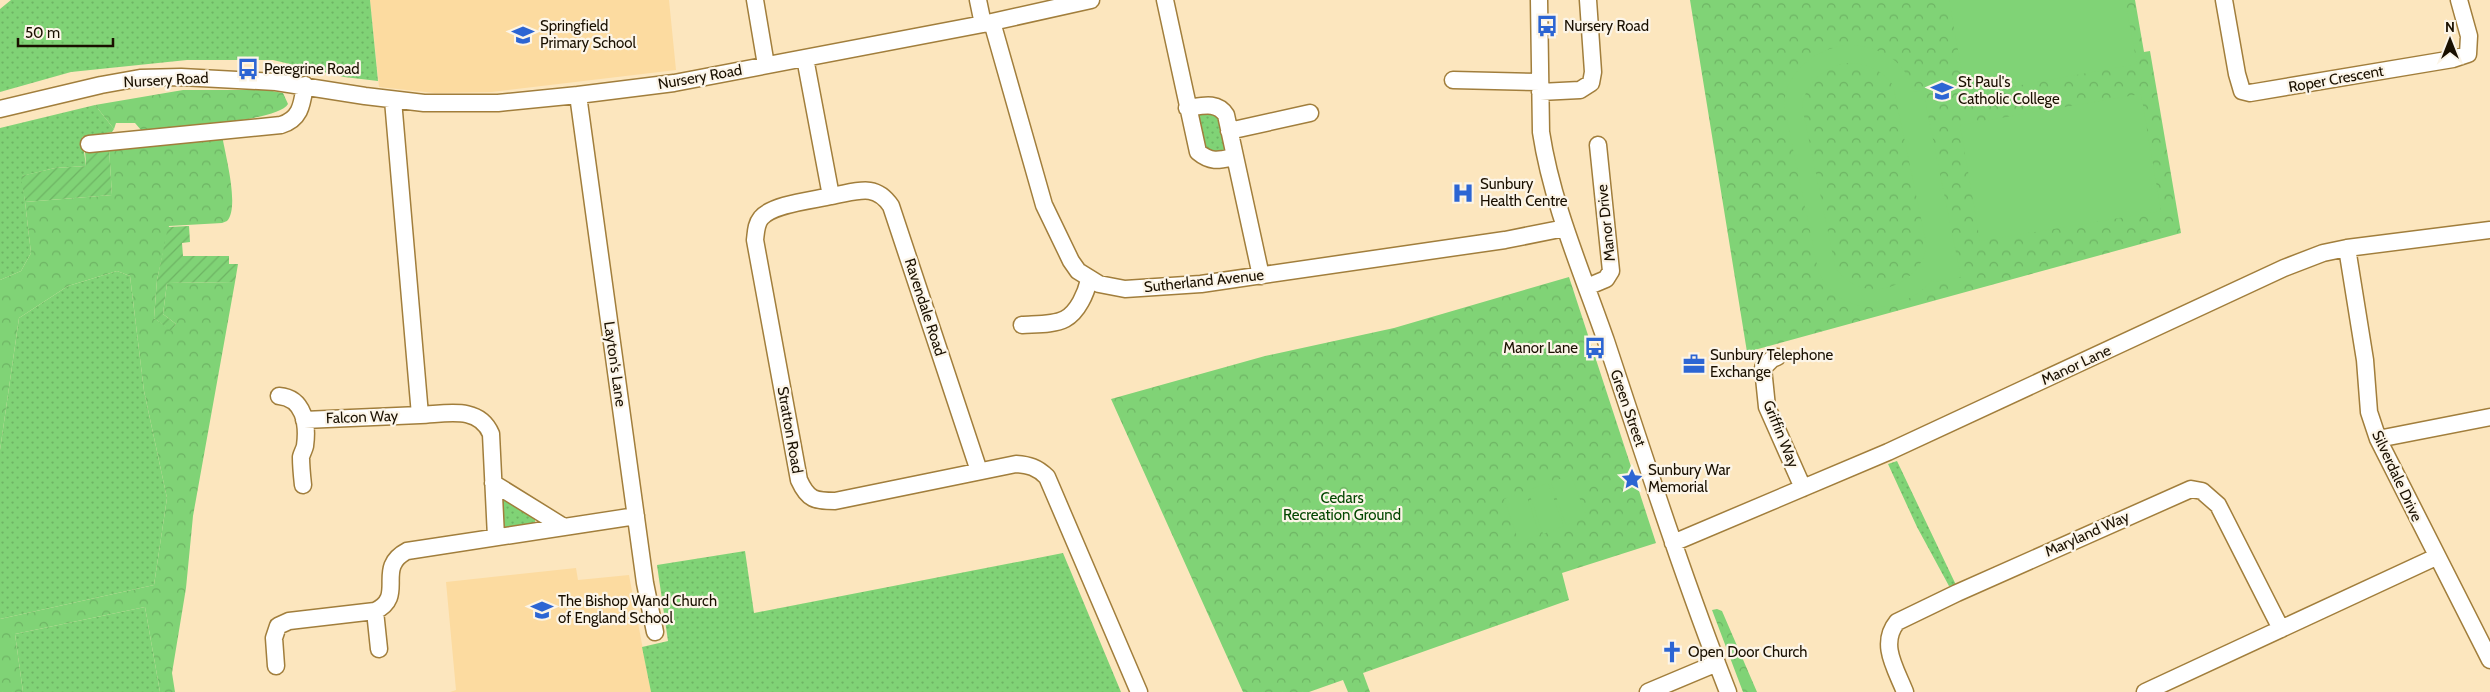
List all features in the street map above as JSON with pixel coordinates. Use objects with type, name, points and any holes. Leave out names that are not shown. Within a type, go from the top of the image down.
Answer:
[{"type":"street","points":[[755,0],[766,66]]},
{"type":"street","points":[[978,0],[988,23],[1044,205],[1071,261],[1089,280],[1087,291],[1074,310],[1064,319],[1022,326]]},
{"type":"street","name":"Nursery Road","points":[[0,109],[101,85],[140,78],[216,78],[305,85],[393,100],[453,104],[578,95],[674,83],[766,66],[988,23],[1091,0]]},
{"type":"street","points":[[1165,0],[1198,152],[1207,160],[1214,161],[1234,157]]},
{"type":"street","name":"Green Street","points":[[1539,0],[1540,87],[1544,152],[1565,228],[1587,287],[1673,544],[1728,692]]},
{"type":"street","points":[[1453,80],[1580,90],[1591,83],[1593,72],[1588,0]]},
{"type":"street","name":"Roper Crescent","points":[[2224,0],[2236,74],[2242,91],[2250,93],[2453,59],[2468,54],[2469,36],[2459,0]]},
{"type":"street","points":[[805,58],[831,196]]},
{"type":"street","points":[[89,144],[127,134],[281,125],[296,118],[301,107],[305,85]]},
{"type":"street","name":"Layton's Lane","points":[[578,95],[645,583],[655,632]]},
{"type":"street","points":[[393,100],[420,414],[464,413],[481,419],[491,434],[496,537]]},
{"type":"street","points":[[1188,108],[1205,105],[1218,107],[1226,115],[1260,276]]},
{"type":"street","points":[[1229,131],[1310,113]]},
{"type":"street","name":"Manor Drive","points":[[1587,287],[1606,279],[1611,272],[1598,145]]},
{"type":"street","name":"Ravendale Road","points":[[831,196],[875,191],[884,196],[890,206],[979,471]]},
{"type":"street","name":"Stratton Road","points":[[831,196],[769,210],[760,218],[756,228],[755,240],[799,480],[803,489],[818,501],[835,501],[1016,464],[1034,467],[1047,477],[1138,692]]},
{"type":"street","name":"Sutherland Avenue","points":[[1089,280],[1125,289],[1174,288],[1504,240],[1565,228]]},
{"type":"street","name":"Manor Lane","points":[[1673,544],[1888,452],[2284,268],[2323,253],[2347,248],[2490,230]]},
{"type":"street","name":"Silverdale Drive","points":[[2347,248],[2366,360],[2369,412],[2378,439],[2436,557],[2490,660]]},
{"type":"street","name":"Griffin Way","points":[[1777,357],[1772,359],[1763,368],[1767,407],[1803,488]]},
{"type":"street","name":"Falcon Way","points":[[280,396],[290,397],[296,401],[300,406],[304,420],[305,447],[301,455],[303,485]]},
{"type":"street","name":"Falcon Way","points":[[304,420],[420,414]]},
{"type":"street","points":[[2378,439],[2490,417]]},
{"type":"street","points":[[493,483],[564,526]]},
{"type":"street","name":"Maryland Way","points":[[1905,692],[1890,654],[1888,642],[1890,631],[1897,622],[2082,536],[2191,489],[2202,491],[2218,504],[2281,629]]},
{"type":"street","points":[[276,666],[274,632],[283,622],[376,611],[382,608],[391,596],[390,572],[392,564],[397,556],[407,551],[636,516]]},
{"type":"street","points":[[2146,692],[2436,557]]},
{"type":"street","points":[[376,611],[379,649]]},
{"type":"street","points":[[1648,692],[1717,664]]},
{"type":"shaded area","name":"Springfield Primary School","points":[[370,0],[669,0],[676,70],[492,92],[435,93],[379,87]]},
{"type":"shaded area","name":"The Bishop Wand Church of England School","points":[[576,568],[578,580],[629,575],[651,692],[450,692],[456,690],[446,582]]},
{"type":"green space","points":[[11,0],[370,0],[378,81],[344,77],[273,60],[187,60],[71,72],[0,92],[0,9]]},
{"type":"green space","name":"St Paul's Catholic College","points":[[1690,0],[2135,0],[2144,52],[2150,51],[2181,233],[1747,352]]},
{"type":"green space","points":[[1949,0],[2125,0],[2137,64],[1966,95]]},
{"type":"green space","points":[[1858,46],[1879,51],[1889,56],[1904,71],[1914,92],[1923,90],[1961,277],[1934,282],[1933,279],[1906,300],[1890,306],[1858,305],[1843,299],[1830,289],[1819,274],[1784,106],[1790,83],[1796,73],[1813,57],[1834,47]],"holes":[[[1852,63],[1866,65],[1878,71],[1893,85],[1927,247],[1921,262],[1912,274],[1900,283],[1886,288],[1872,289],[1858,286],[1845,279],[1835,266],[1802,106],[1807,90],[1817,78],[1837,65]]]},
{"type":"green space","points":[[183,90],[267,90],[283,93],[288,104],[280,110],[264,116],[243,120],[141,130],[135,123],[116,123],[114,129],[95,105]]},
{"type":"green space","points":[[2141,94],[2161,211],[1980,241],[1960,125]]},
{"type":"green space","points":[[95,105],[114,129],[112,132],[82,137],[86,166],[55,168],[22,176],[31,253],[21,271],[0,280],[0,128]]},
{"type":"green space","points":[[1199,111],[1219,111],[1228,151],[1212,154],[1206,152],[1197,115]]},
{"type":"green space","points":[[222,135],[232,193],[231,214],[227,221],[222,223],[169,226],[157,280],[154,318],[171,330],[176,324],[163,314],[167,283],[235,282],[193,516],[186,588],[172,673],[175,692],[160,692],[145,607],[15,634],[23,692],[0,692],[0,619],[154,585],[167,498],[144,391],[130,276],[117,271],[68,286],[19,318],[0,450],[0,280],[21,271],[31,253],[25,202],[112,195],[109,148]]},
{"type":"green space","points":[[109,148],[112,195],[25,202],[21,176],[55,168],[86,166],[85,150]]},
{"type":"green space","points":[[189,226],[190,242],[182,243],[183,256],[229,256],[229,264],[238,264],[235,282],[167,283],[163,314],[176,324],[171,331],[154,318],[157,280],[168,227]]},
{"type":"green space","points":[[117,271],[130,276],[144,391],[167,498],[154,585],[0,619],[0,450],[19,318],[68,286]]},
{"type":"green space","name":"Cedars Recreation Ground","points":[[1569,277],[1656,543],[1562,573],[1569,600],[1363,673],[1370,692],[1348,692],[1343,680],[1309,692],[1243,692],[1111,399],[1265,356],[1394,328]]},
{"type":"green space","points":[[1897,461],[1956,585],[1949,586],[1917,527],[1888,464]]},
{"type":"green space","points":[[1571,475],[1587,518],[1566,525],[1551,482]]},
{"type":"green space","points":[[1548,483],[1564,526],[1543,534],[1528,490]]},
{"type":"green space","points":[[1525,491],[1540,535],[1519,542],[1504,499]]},
{"type":"green space","points":[[506,498],[535,516],[535,525],[503,532],[501,500]]},
{"type":"green space","points":[[745,551],[754,613],[1063,553],[1121,692],[651,692],[642,647],[668,641],[657,565]]},
{"type":"green space","points":[[145,607],[160,692],[23,692],[15,634]]},
{"type":"green space","points":[[1712,610],[1722,611],[1757,692],[1743,692]]},
{"type":"place","name":"Nursery Road","points":[[1547,26]]},
{"type":"place","name":"Springfield Primary School","points":[[523,35]]},
{"type":"place","name":"Peregrine Road","points":[[248,69]]},
{"type":"place","name":"St Paul's Catholic College","points":[[1942,91]]},
{"type":"place","name":"Sunbury Health Centre","points":[[1463,193]]},
{"type":"place","name":"Manor Lane","points":[[1595,348]]},
{"type":"place","name":"Sunbury Telephone Exchange","points":[[1694,364]]},
{"type":"place","name":"Sunbury War Memorial","points":[[1632,479]]},
{"type":"place","name":"The Bishop Wand Church of England School","points":[[542,610]]},
{"type":"place","name":"Open Door Church","points":[[1672,652]]}]
